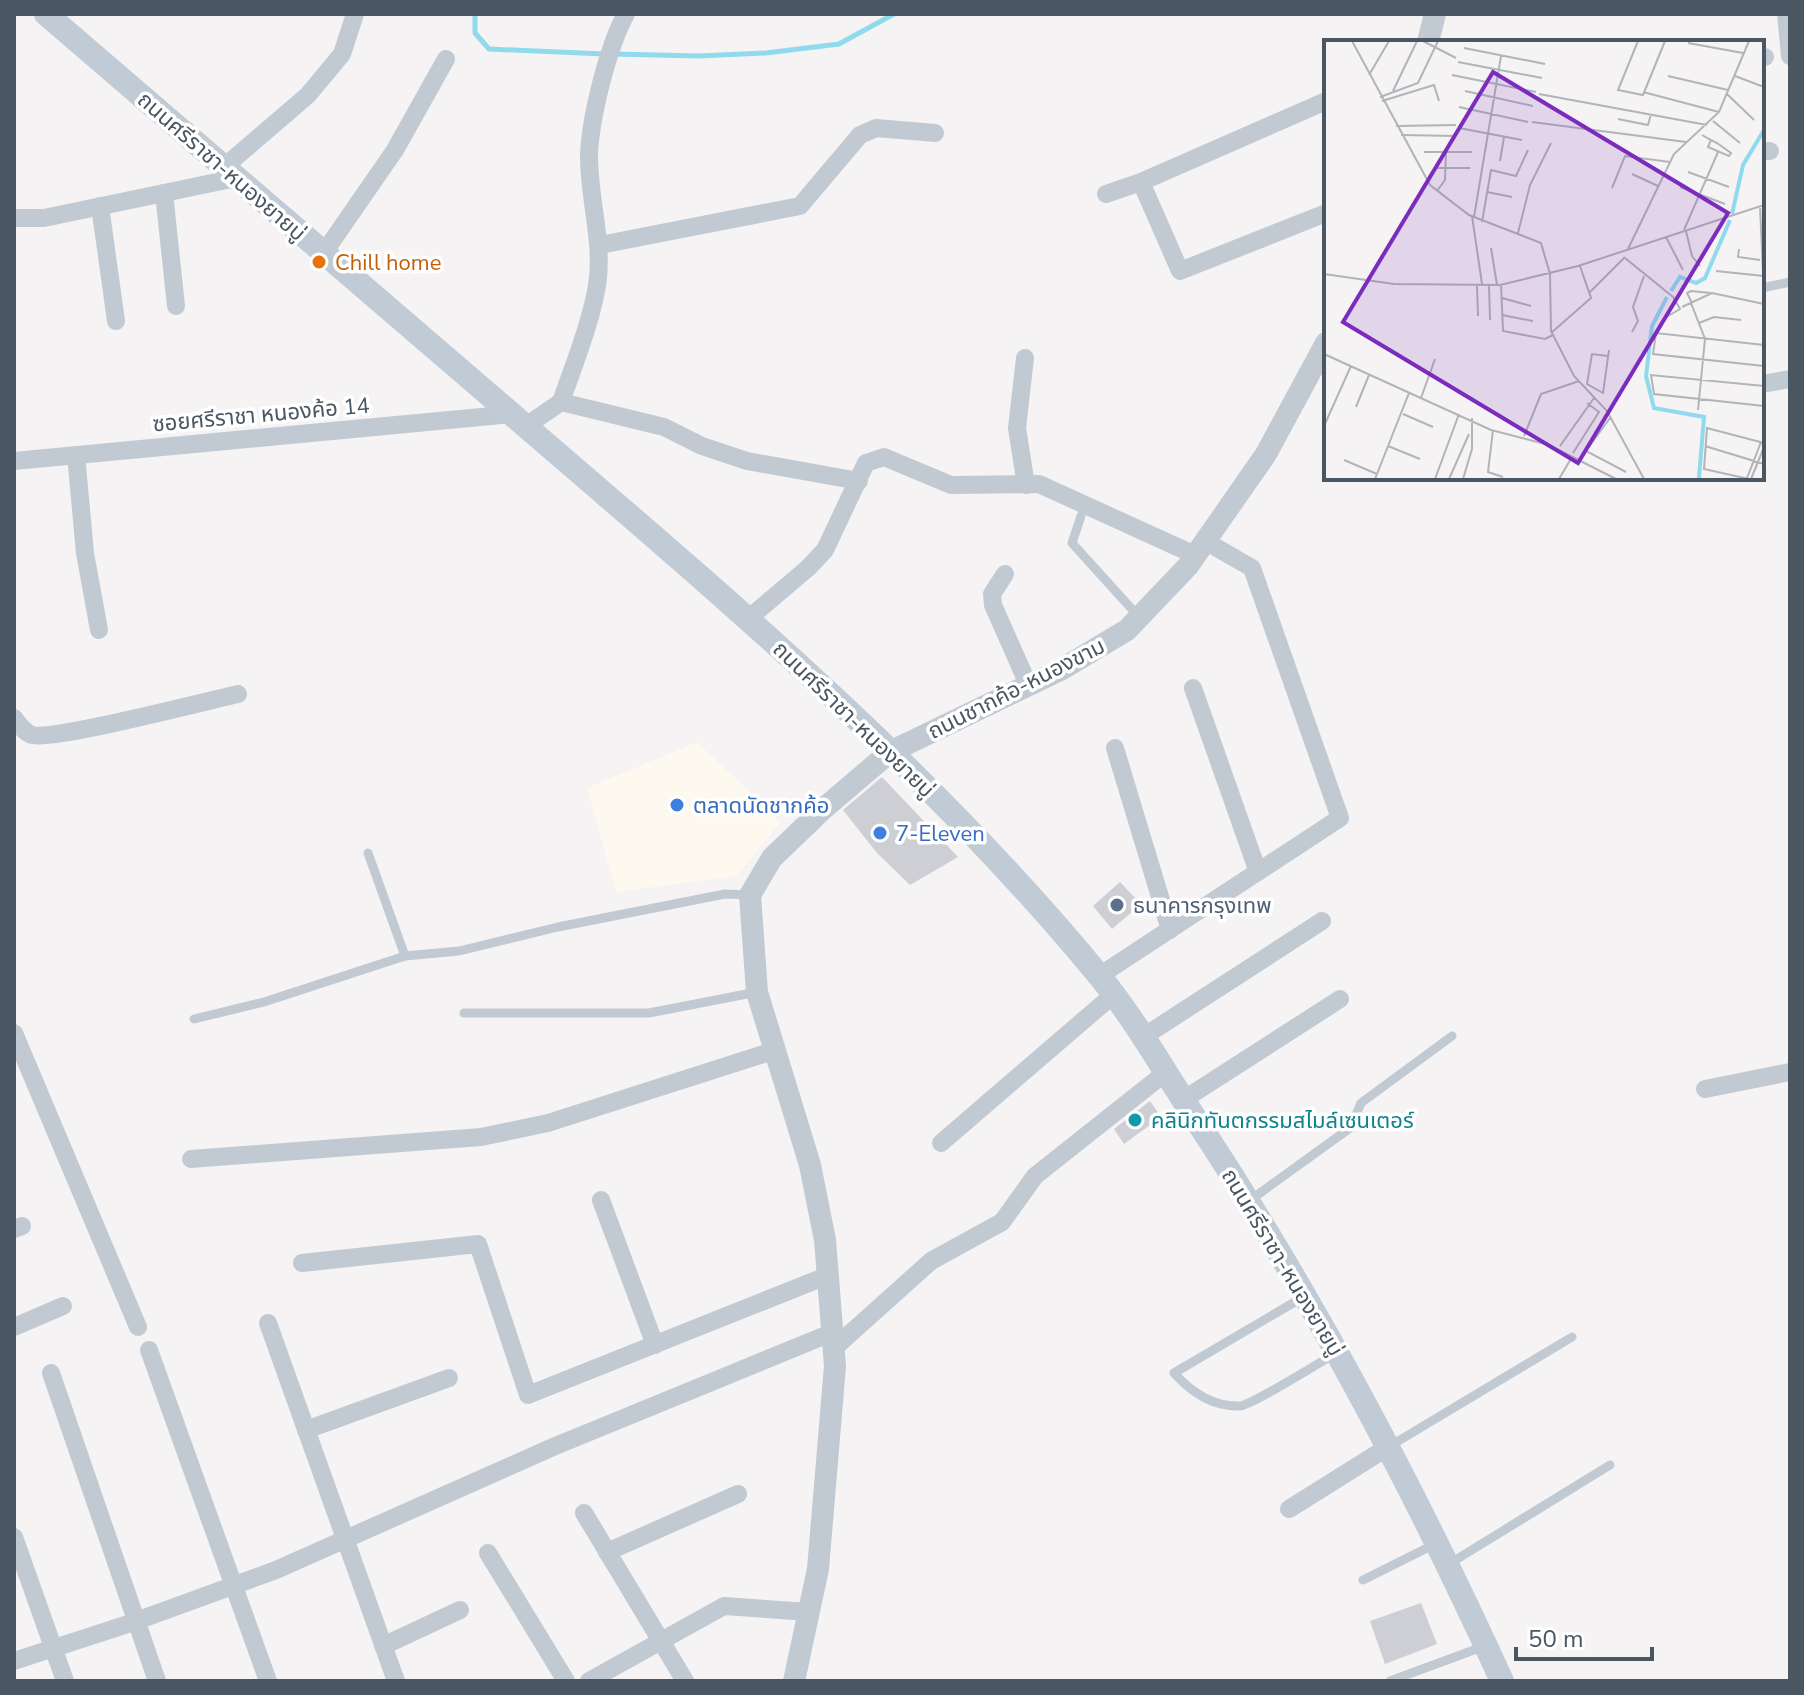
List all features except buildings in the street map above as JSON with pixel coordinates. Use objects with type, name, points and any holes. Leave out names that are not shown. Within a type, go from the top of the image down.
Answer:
[{"type":"main road","name":"ถนนศรีราชา-หนองยายบู่","points":[[46,14],[749,618],[890,752],[1002,865],[1106,986],[1143,1037],[1249,1201],[1337,1352],[1444,1553],[1502,1681]]},
{"type":"street","points":[[14,218],[44,218],[164,193],[230,172],[308,95],[342,54],[355,14]]},
{"type":"street","points":[[561,402],[598,282],[600,245],[589,155],[605,73],[626,14]]},
{"type":"street","points":[[1428,40],[1435,14]]},
{"type":"street","points":[[1786,14],[1790,53]]},
{"type":"street","points":[[323,254],[395,150],[446,59]]},
{"type":"street","points":[[1106,194],[1141,182],[1324,102]]},
{"type":"street","points":[[600,245],[800,206],[860,135],[876,128],[935,133]]},
{"type":"street","points":[[1141,182],[1180,271],[1324,214]]},
{"type":"street","points":[[164,193],[176,306]]},
{"type":"street","points":[[100,206],[116,321]]},
{"type":"street","name":"ถนนชากค้อ-หนองขาม","points":[[750,895],[772,858],[890,752],[1062,669],[1127,630],[1200,548],[1266,454],[1324,347]]},
{"type":"street","points":[[1025,358],[1017,428],[1026,485]]},
{"type":"street","points":[[1764,384],[1790,379]]},
{"type":"street","points":[[519,420],[561,402],[664,427],[702,446],[747,461],[859,481]]},
{"type":"street","name":"ซอยศรีราชา หนองค้อ 14","points":[[14,461],[519,420]]},
{"type":"street","points":[[76,455],[85,553],[99,630]]},
{"type":"street","points":[[749,618],[825,550],[866,463],[884,457],[951,485],[1039,484],[1252,568],[1340,818],[1170,930],[1106,986],[941,1143]]},
{"type":"street","points":[[1005,574],[992,594],[993,605],[1028,684]]},
{"type":"street","points":[[1193,688],[1258,872]]},
{"type":"street","points":[[14,718],[21,728],[34,736],[238,694]]},
{"type":"street","points":[[1115,748],[1170,930]]},
{"type":"street","points":[[750,895],[757,992],[810,1165],[825,1240],[835,1366],[818,1569],[794,1681]]},
{"type":"street","points":[[1143,1037],[1322,921]]},
{"type":"street","points":[[1183,1100],[1340,999]]},
{"type":"street","points":[[14,1033],[138,1327]]},
{"type":"street","points":[[191,1159],[481,1137],[548,1123],[776,1050]]},
{"type":"street","points":[[1705,1089],[1790,1072]]},
{"type":"street","points":[[14,1661],[235,1585],[553,1447],[832,1341],[931,1261],[1002,1222],[1035,1176],[1165,1073]]},
{"type":"street","points":[[601,1200],[655,1345]]},
{"type":"street","points":[[302,1263],[478,1244],[528,1395],[829,1275]]},
{"type":"street","points":[[14,1327],[63,1306]]},
{"type":"street","points":[[268,1323],[396,1681]]},
{"type":"street","points":[[149,1350],[268,1681]]},
{"type":"street","points":[[51,1373],[157,1681]]},
{"type":"street","points":[[306,1430],[449,1378]]},
{"type":"street","points":[[1289,1509],[1388,1447]]},
{"type":"street","points":[[607,1552],[738,1494]]},
{"type":"street","points":[[584,1513],[685,1681]]},
{"type":"street","points":[[14,1537],[65,1681]]},
{"type":"street","points":[[488,1553],[566,1681]]},
{"type":"street","points":[[589,1681],[724,1606],[809,1612]]},
{"type":"street","points":[[383,1646],[460,1610]]},
{"type":"lane","points":[[1764,288],[1790,282]]},
{"type":"lane","points":[[1081,516],[1072,543],[1139,617]]},
{"type":"lane","points":[[368,853],[405,956]]},
{"type":"lane","points":[[194,1019],[264,1002],[405,956],[459,951],[558,927],[725,894],[750,895]]},
{"type":"lane","points":[[464,1013],[649,1013],[757,992]]},
{"type":"lane","points":[[1249,1201],[1350,1128],[1361,1103],[1452,1036]]},
{"type":"lane","points":[[1305,1296],[1174,1373],[1193,1394],[1222,1404],[1243,1406],[1337,1352]]},
{"type":"lane","points":[[1388,1447],[1572,1337]]},
{"type":"lane","points":[[1363,1580],[1444,1553],[1610,1465]]},
{"type":"lane","points":[[1390,1681],[1486,1646]]},
{"type":"shaded area","name":"ตลาดนัดชากค้อ","points":[[697,742],[781,822],[736,876],[616,892],[587,788]]},
{"type":"waterway","points":[[475,14],[475,33],[489,49],[604,54]]},
{"type":"waterway","points":[[614,54],[699,56],[766,53],[839,44],[894,14]]},
{"type":"place","name":"Chill home","points":[[319,262]]},
{"type":"place","name":"ตลาดนัดชากค้อ","points":[[677,805]]},
{"type":"place","name":"7-Eleven","points":[[880,833]]},
{"type":"place","name":"ธนาคารกรุงเทพ","points":[[1117,905]]},
{"type":"place","name":"คลินิกทันตกรรมสไมล์เซนเตอร์","points":[[1135,1120]]}]
